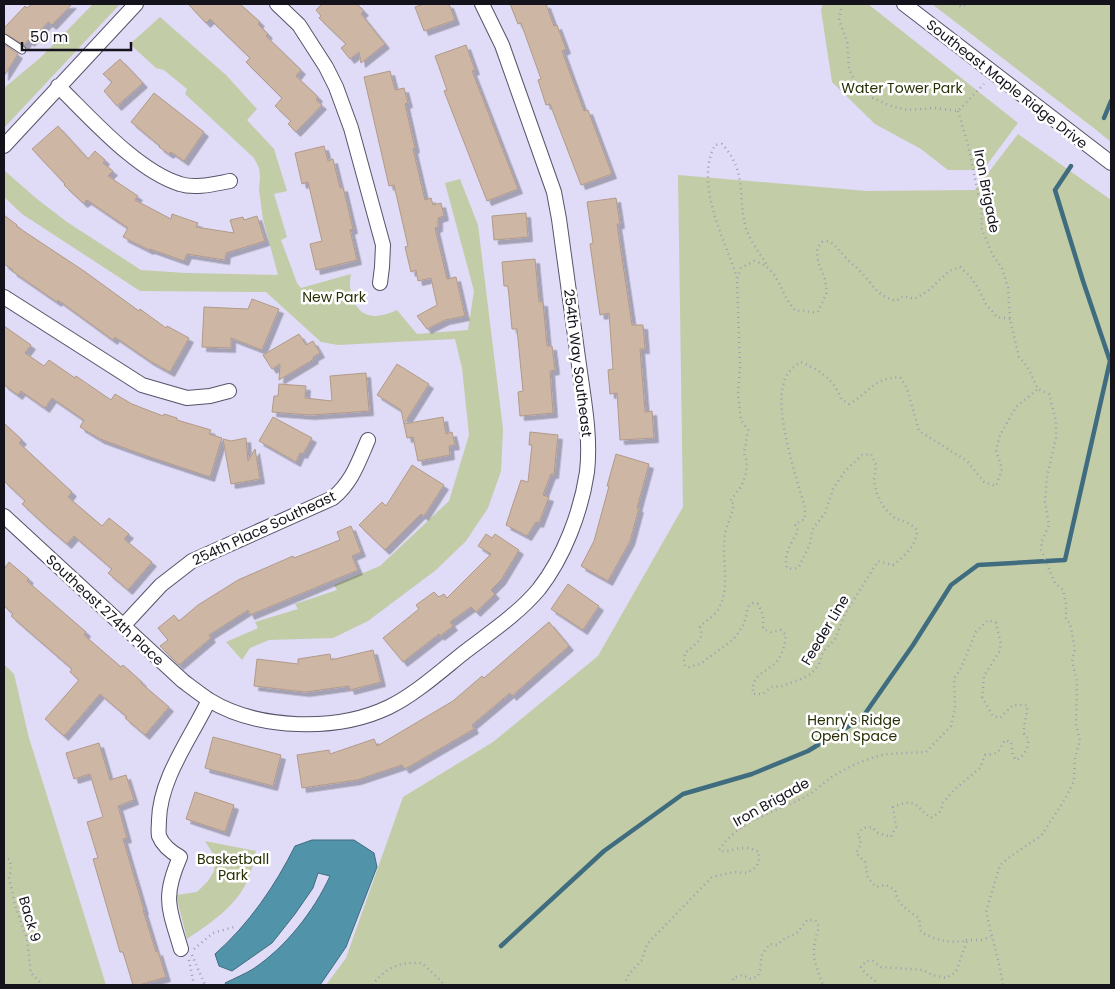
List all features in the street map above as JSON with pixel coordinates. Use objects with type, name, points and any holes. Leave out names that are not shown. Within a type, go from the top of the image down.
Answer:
[{"type":"street","points":[[4,146],[136,4]]},
{"type":"street","points":[[277,4],[298,25],[326,67],[336,87],[351,128],[383,245],[380,284]]},
{"type":"street","name":"254th Way Southeast","points":[[210,700],[233,711],[264,721],[286,723],[316,724],[342,721],[390,707],[408,696],[508,619],[538,589],[556,562],[569,535],[580,505],[586,473],[588,430],[559,219],[554,192],[505,54],[482,4]]},
{"type":"street","name":"Southeast Maple Ridge Drive","points":[[904,4],[1111,164]]},
{"type":"street","points":[[58,86],[131,156],[163,176],[181,185],[200,186],[230,181]]},
{"type":"street","points":[[4,297],[142,385],[188,398],[210,396],[229,391]]},
{"type":"street","name":"254th Place Southeast","points":[[123,626],[161,585],[192,561],[333,498],[344,488],[354,472],[368,440]]},
{"type":"street","name":"Southeast 274th Place","points":[[4,516],[183,681],[210,700]]},
{"type":"street","points":[[181,949],[168,903],[172,876],[180,858],[168,850],[158,835],[159,808],[164,788],[173,767],[210,700]]},
{"type":"lane","points":[[4,38],[22,50]]},
{"type":"path","points":[[842,4],[840,20],[847,41],[849,69],[857,86],[871,97],[888,105],[907,110],[935,108],[958,112],[983,86],[992,72]]},
{"type":"path","points":[[955,4],[962,7],[966,4]]},
{"type":"path","name":"Iron Brigade","points":[[958,112],[968,145],[981,208],[982,229],[992,254],[1002,268],[1008,288],[1010,319],[1018,357],[1027,366],[1038,389],[1049,394],[1056,421],[1056,438],[1046,485],[1045,502],[1049,525],[1042,541],[1041,550],[1055,583],[1063,590],[1066,604],[1066,620],[1070,622],[1075,649],[1072,662],[1077,680],[1076,725],[1080,741],[1075,758],[1074,781],[1066,799],[1041,836],[1000,865],[986,912],[1003,985]]},
{"type":"path","points":[[738,280],[712,208],[708,168],[709,156],[715,145],[722,144],[730,152],[740,176],[746,228],[751,241],[784,292],[788,304],[796,311],[818,312],[827,292],[825,279],[818,262],[817,249],[822,242],[829,241],[840,249],[845,258],[861,272],[882,297],[896,301],[903,296],[915,299],[929,290],[948,271],[960,267],[970,276],[986,304],[997,317],[1010,319]]},
{"type":"path","points":[[738,280],[741,268],[754,261],[768,266]]},
{"type":"path","name":"Feeder Line","points":[[738,280],[740,367],[738,393],[741,420],[748,430],[744,454],[747,462],[746,473],[741,488],[730,501],[734,504],[732,516],[725,534],[725,583],[720,606],[700,627],[702,633],[700,640],[685,653],[684,662],[685,666],[689,667],[700,664],[730,642],[744,624],[748,607],[753,603],[758,604],[764,620],[763,629],[771,632],[781,630],[786,635],[784,649],[777,661],[756,678],[752,687],[753,694],[763,694],[771,687],[782,686],[811,674],[819,664],[823,652],[835,639],[844,614],[878,561],[893,565],[903,558],[916,540],[918,530],[910,524],[893,518],[883,506],[877,494],[874,481],[876,465],[871,454],[862,455],[845,471],[833,489],[825,513],[812,530],[810,544],[799,567],[787,568],[786,552],[798,531],[795,524],[806,519],[805,508],[781,413],[784,382],[793,367],[801,362],[827,376],[837,388],[840,399],[849,404],[872,385],[886,378],[900,377],[907,388],[919,431],[967,461],[984,482],[996,486],[1002,469],[996,450],[1000,435],[1016,407],[1038,389]]},
{"type":"path","name":"Iron Brigade","points":[[624,985],[628,974],[642,960],[647,944],[712,877],[735,872],[747,873],[756,867],[759,861],[759,852],[741,847],[723,852],[718,850],[735,832],[765,813],[803,798],[833,776],[856,765],[886,754],[926,752],[943,736],[950,726],[954,715],[954,679],[960,670],[976,632],[988,620],[996,623],[1001,644],[999,652],[984,676],[982,697],[993,716],[1000,718],[1013,706],[1027,705],[1028,712],[1024,734],[1028,741],[1027,749],[1021,758],[1016,760],[1013,756],[1011,742],[1005,740],[999,752],[985,755],[980,768],[943,803],[941,811],[931,818],[914,803],[906,802],[893,807],[896,827],[891,837],[878,833],[872,827],[863,828],[857,835],[861,839],[856,853],[865,862],[868,878],[876,887],[886,885],[895,890],[903,908],[918,918],[921,932],[939,941],[951,943],[967,941]]},
{"type":"path","name":"Back 9","points":[[4,856],[10,860],[11,870],[9,878],[15,904],[27,938],[31,973],[44,985]]},
{"type":"path","points":[[733,985],[733,978],[742,975],[751,979],[758,976],[762,954],[770,944],[777,945],[785,938],[796,934],[807,920],[815,920],[819,927],[814,941],[813,958],[823,985]]},
{"type":"path","points":[[205,985],[190,952],[213,933],[234,927]]},
{"type":"path","points":[[879,985],[874,978],[864,973],[861,966],[866,962],[874,961],[881,967],[923,970],[932,975],[946,978],[956,972],[967,941],[991,937]]},
{"type":"path","points":[[181,949],[189,957],[194,985]]},
{"type":"path","points":[[372,985],[383,973],[406,962],[422,963],[445,985]]},
{"type":"green space","points":[[93,4],[120,4],[4,128],[4,88],[40,58]]},
{"type":"green space","name":"Water Tower Park","points":[[823,4],[868,4],[1018,123],[983,170],[948,170],[921,149],[875,124],[832,82],[821,10]]},
{"type":"green space","points":[[932,4],[1111,4],[1111,142],[1095,129]]},
{"type":"green space","name":"New Park","points":[[160,17],[226,75],[257,109],[247,120],[274,149],[287,191],[274,194],[287,237],[281,240],[297,283],[301,288],[351,274],[350,286],[352,297],[355,305],[365,314],[377,316],[397,310],[417,334],[468,330],[474,291],[445,183],[460,179],[478,225],[503,429],[501,471],[488,508],[466,541],[436,570],[368,621],[333,638],[269,640],[250,648],[242,660],[226,642],[258,628],[255,622],[298,609],[295,604],[337,590],[334,585],[380,566],[449,501],[469,435],[462,368],[455,339],[338,345],[321,342],[266,292],[140,291],[22,214],[4,197],[5,171],[67,222],[141,270],[278,275],[263,219],[259,190],[259,168],[254,158],[185,94],[187,89],[164,70],[156,68],[130,44]]},
{"type":"green space","name":"Henry's Ridge Open Space","points":[[1018,134],[1111,200],[1111,985],[326,985],[346,958],[403,797],[493,742],[598,656],[683,507],[678,175],[867,191],[975,190]]},
{"type":"green space","points":[[4,664],[14,674],[29,738],[106,985],[4,985]]},
{"type":"green space","name":"Basketball Park","points":[[205,841],[256,851],[245,885],[232,903],[206,926],[187,939],[176,895],[197,892],[208,881],[214,871],[215,857]]},
{"type":"water","points":[[312,840],[354,840],[374,853],[377,867],[346,947],[320,985],[226,985],[225,983],[253,969],[277,950],[298,927],[316,902],[330,876],[318,873],[313,888],[272,943],[232,971],[219,966],[215,954],[239,930],[260,904],[279,876],[295,846]]},
{"type":"building","points":[[32,4],[72,4],[52,25],[48,22],[30,42],[28,40],[24,45],[4,33],[4,28],[25,6],[27,8]]},
{"type":"building","points":[[188,4],[240,4],[260,22],[258,24],[268,34],[266,36],[301,70],[296,76],[318,97],[316,100],[322,105],[296,132],[288,124],[291,121],[275,106],[282,98],[246,62],[250,58],[210,19],[206,23]]},
{"type":"building","points":[[322,4],[357,4],[364,11],[361,14],[385,44],[361,63],[359,52],[350,59],[341,48],[346,44],[319,18],[321,16],[316,10]]},
{"type":"building","points":[[424,4],[449,4],[455,20],[424,31],[415,7]]},
{"type":"building","points":[[510,4],[546,4],[554,26],[557,25],[566,49],[562,51],[584,111],[588,110],[612,174],[581,185],[550,104],[546,105],[538,80],[541,79],[521,23],[518,24]]},
{"type":"building","points":[[4,44],[18,54],[4,76]]},
{"type":"building","points":[[466,45],[475,70],[472,71],[518,189],[487,201],[444,91],[447,90],[435,56]]},
{"type":"building","points":[[120,59],[143,83],[117,106],[104,91],[112,82],[103,74]]},
{"type":"building","points":[[390,71],[395,90],[404,88],[408,103],[405,104],[415,148],[413,149],[425,200],[431,198],[433,205],[441,203],[444,216],[438,218],[438,227],[435,228],[447,279],[456,277],[465,316],[445,320],[427,329],[417,316],[437,305],[431,278],[418,281],[416,270],[411,272],[405,247],[408,246],[394,185],[389,186],[364,77]]},
{"type":"building","points":[[154,93],[204,132],[184,161],[171,152],[169,154],[159,147],[131,122]]},
{"type":"building","points":[[58,126],[88,159],[95,151],[105,160],[103,163],[113,171],[108,176],[138,196],[135,200],[171,219],[172,214],[198,223],[196,227],[234,233],[230,220],[243,217],[244,220],[257,216],[265,241],[226,253],[225,260],[187,254],[184,261],[149,250],[123,237],[128,228],[87,200],[83,203],[32,149]]},
{"type":"building","points":[[324,146],[328,161],[333,159],[340,188],[343,187],[353,229],[350,230],[357,260],[316,270],[310,244],[322,241],[308,182],[302,184],[295,153]]},
{"type":"building","points":[[616,198],[620,224],[617,224],[632,325],[643,325],[645,349],[640,349],[645,412],[652,411],[654,438],[620,440],[617,393],[610,394],[608,370],[613,369],[609,313],[600,315],[590,244],[593,243],[587,202]]},
{"type":"building","points":[[526,213],[528,237],[494,240],[492,216]]},
{"type":"building","points":[[4,215],[16,226],[84,271],[139,311],[140,309],[166,328],[167,326],[189,338],[170,372],[115,337],[113,340],[4,264]]},
{"type":"building","points":[[535,259],[539,302],[543,302],[547,346],[552,346],[555,370],[550,371],[553,413],[520,416],[518,392],[523,391],[517,329],[512,329],[508,286],[504,286],[502,262]]},
{"type":"building","points":[[252,299],[279,309],[262,350],[231,338],[231,348],[202,347],[204,307],[248,309]]},
{"type":"building","points":[[4,326],[31,345],[25,353],[44,366],[49,360],[111,400],[115,394],[132,404],[163,416],[164,414],[211,430],[209,434],[222,438],[210,477],[100,439],[80,427],[84,420],[52,398],[45,408],[21,391],[18,395],[4,385]]},
{"type":"building","points":[[299,334],[306,345],[313,341],[320,353],[313,357],[314,359],[279,380],[280,364],[272,369],[263,355]]},
{"type":"building","points":[[397,364],[429,384],[404,424],[401,410],[377,395]]},
{"type":"building","points":[[366,373],[369,411],[310,415],[272,412],[274,396],[278,396],[279,384],[306,386],[305,398],[332,401],[330,376]]},
{"type":"building","points":[[273,417],[312,438],[303,454],[300,453],[296,462],[259,441]]},
{"type":"building","points":[[443,417],[446,434],[452,432],[455,445],[449,446],[450,455],[418,461],[413,437],[407,438],[404,424]]},
{"type":"building","points":[[4,423],[22,440],[19,443],[72,492],[68,497],[102,526],[109,518],[129,534],[124,539],[152,562],[128,590],[108,573],[112,569],[74,536],[67,544],[46,526],[22,504],[25,501],[4,481]]},
{"type":"building","points":[[530,432],[558,435],[554,474],[551,474],[543,495],[549,497],[539,523],[536,522],[527,536],[506,525],[521,480],[528,482],[532,445],[529,445]]},
{"type":"building","points":[[246,438],[248,461],[255,449],[260,479],[231,484],[223,439],[231,441]]},
{"type":"building","points":[[616,454],[649,464],[630,541],[608,581],[581,566],[594,541]]},
{"type":"building","points":[[412,465],[444,485],[424,516],[421,514],[385,550],[359,525],[382,502],[386,506]]},
{"type":"building","points":[[351,526],[361,552],[352,556],[358,570],[250,615],[248,610],[209,635],[211,638],[179,665],[160,646],[168,640],[158,628],[174,615],[179,621],[198,605],[238,580],[293,556],[294,558],[340,540],[337,532]]},
{"type":"building","points":[[486,534],[492,538],[495,534],[519,550],[501,580],[491,590],[495,594],[476,612],[471,607],[450,622],[453,626],[440,636],[439,634],[403,662],[383,638],[419,609],[416,605],[434,592],[439,597],[444,594],[447,598],[491,554],[478,546]]},
{"type":"building","points":[[9,562],[29,579],[27,581],[86,632],[84,635],[121,667],[123,665],[169,707],[145,735],[100,694],[64,736],[45,719],[79,680],[70,672],[72,669],[11,616],[13,614],[4,606],[4,569]]},
{"type":"building","points":[[568,584],[599,606],[583,630],[551,609]]},
{"type":"building","points":[[549,622],[569,646],[512,696],[510,693],[472,725],[474,729],[405,769],[402,765],[357,780],[302,788],[297,755],[329,750],[330,754],[374,739],[377,746],[453,701],[482,676],[484,678]]},
{"type":"building","points":[[373,650],[381,682],[350,690],[349,686],[305,692],[254,686],[257,659],[298,664],[298,659],[330,654],[331,660]]},
{"type":"building","points":[[213,737],[281,755],[273,786],[205,768]]},
{"type":"building","points":[[99,743],[110,780],[126,775],[134,800],[118,806],[127,838],[123,839],[156,952],[158,951],[166,977],[139,985],[133,985],[123,952],[120,952],[93,859],[98,858],[87,822],[103,817],[90,774],[74,779],[66,753]]},
{"type":"building","points":[[195,792],[234,805],[225,832],[186,819]]},
{"type":"waterway","points":[[1104,118],[1111,101]]},
{"type":"waterway","points":[[501,946],[604,851],[683,794],[752,774],[808,751],[862,718],[913,645],[951,585],[978,565],[1065,560],[1110,361],[1055,190],[1071,166]]}]
